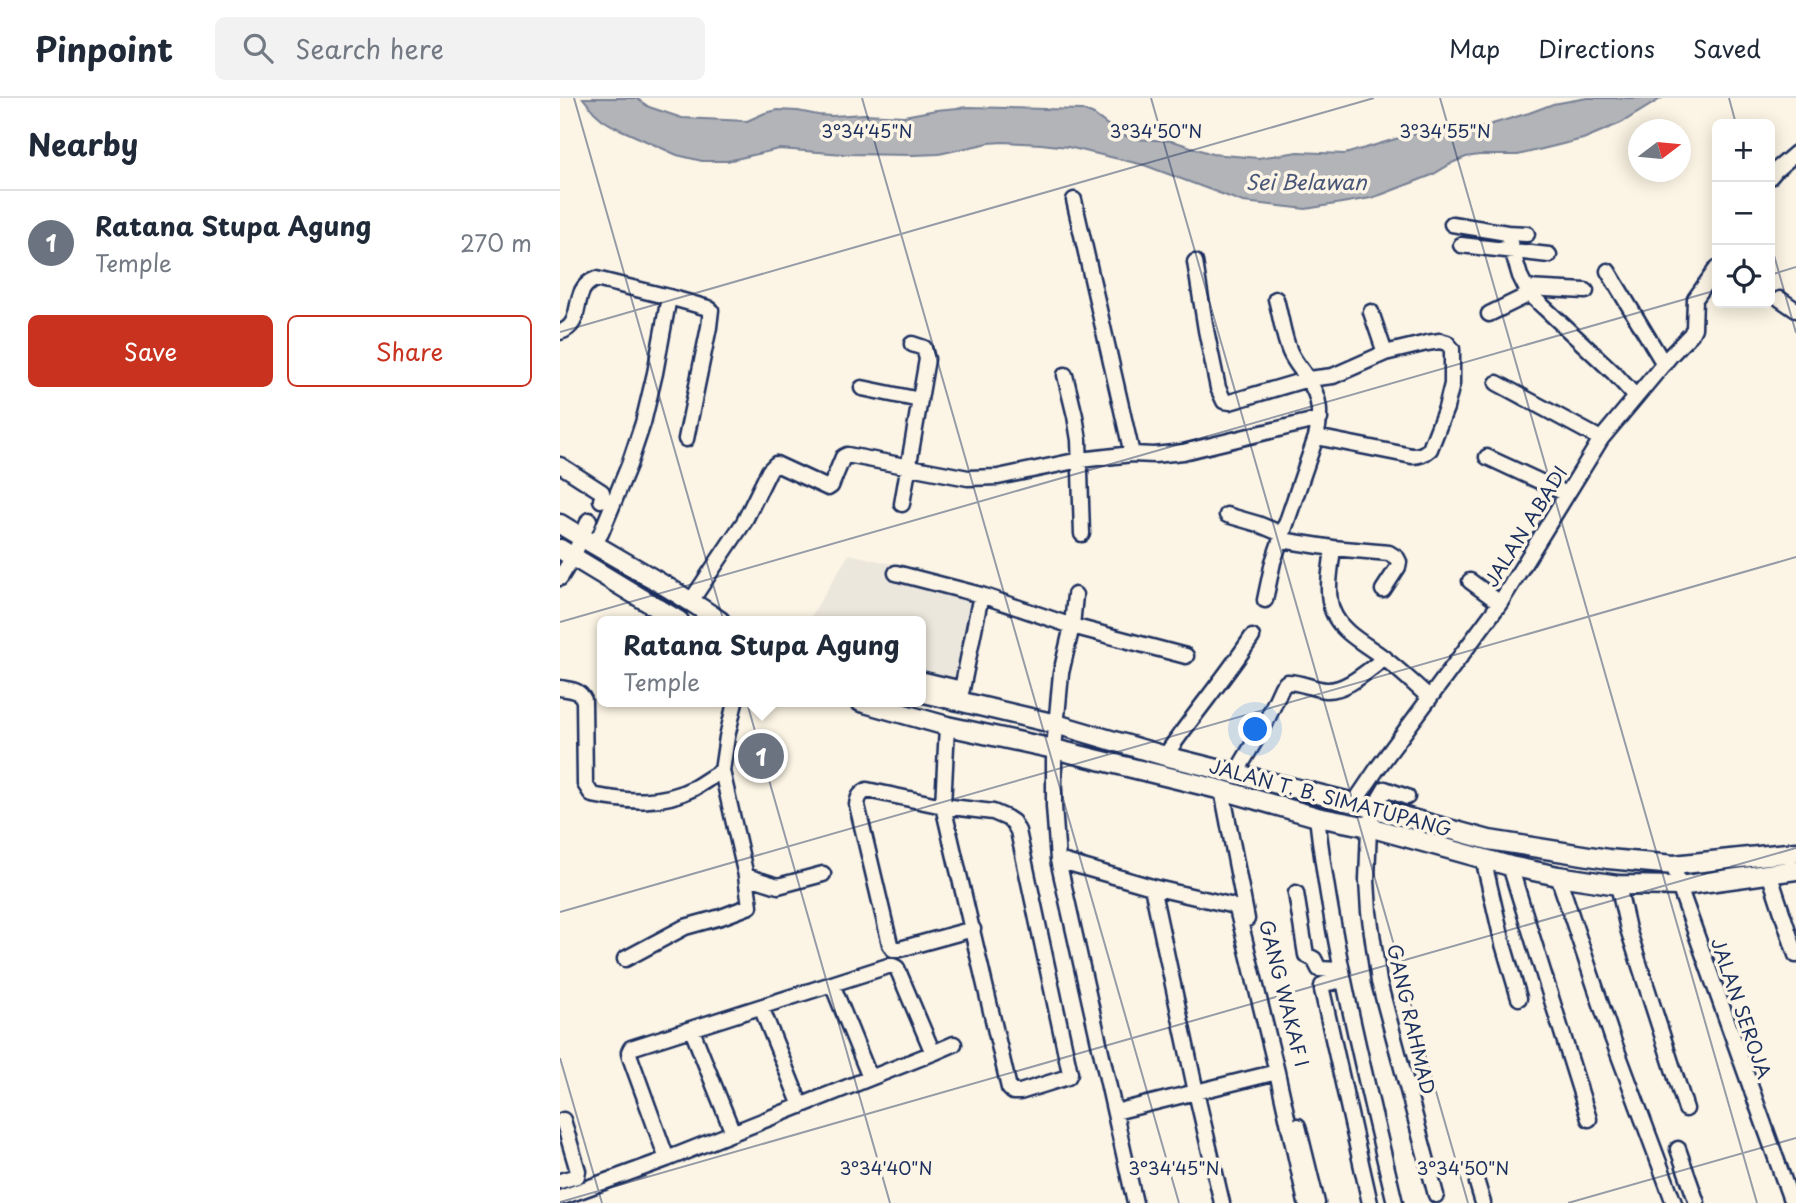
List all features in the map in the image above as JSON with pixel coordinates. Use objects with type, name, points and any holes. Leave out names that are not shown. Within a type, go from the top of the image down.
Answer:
[{"type":"main road","points":[[560,524],[713,616]]},
{"type":"main road","points":[[566,553],[671,616]]},
{"type":"main road","points":[[661,610],[671,589]]},
{"type":"main road","name":"JALAN T. B. SIMATUPANG","points":[[926,692],[960,695],[1165,755],[1489,840],[1595,857],[1674,865],[1796,852]]},
{"type":"main road","name":"JALAN T. B. SIMATUPANG","points":[[879,707],[947,726],[1222,790],[1317,817],[1369,827],[1510,866],[1558,876],[1618,885],[1679,886],[1796,870]]},
{"type":"street","points":[[1775,171],[1796,153]]},
{"type":"street","points":[[1074,200],[1132,454]]},
{"type":"street","points":[[1452,224],[1527,234]]},
{"type":"street","points":[[1507,233],[1528,291],[1636,397]]},
{"type":"street","points":[[1461,245],[1549,255]]},
{"type":"street","points":[[1195,262],[1218,388],[1224,401],[1230,402],[1308,379],[1333,376],[1385,353],[1440,341],[1447,342],[1452,349],[1452,384],[1430,449],[1419,456],[1412,456],[1316,437]]},
{"type":"street","points":[[1608,271],[1664,364]]},
{"type":"street","name":"JALAN ABADI","points":[[1354,803],[1500,603],[1601,439],[1692,334],[1695,299],[1712,275]]},
{"type":"street","points":[[560,332],[573,323],[582,289],[587,282],[596,279],[710,308],[709,327],[686,439]]},
{"type":"street","points":[[1489,314],[1528,291],[1586,291]]},
{"type":"street","points":[[560,578],[566,553],[601,533],[636,447],[655,373],[669,297]]},
{"type":"street","points":[[1265,600],[1273,562],[1320,419],[1318,399],[1290,351],[1276,299]]},
{"type":"street","points":[[1780,299],[1796,310]]},
{"type":"street","points":[[1371,312],[1385,353]]},
{"type":"street","points":[[902,503],[927,355],[924,348],[912,344]]},
{"type":"street","points":[[1065,375],[1075,416],[1080,460],[1082,534]]},
{"type":"street","points":[[1497,383],[1601,439]]},
{"type":"street","points":[[862,388],[920,400]]},
{"type":"street","points":[[691,601],[744,522],[773,465],[779,465],[828,488],[843,457],[847,455],[968,478],[998,477],[1080,460],[1183,452],[1320,419]]},
{"type":"street","points":[[1487,457],[1567,494]]},
{"type":"street","points":[[560,465],[602,492],[601,500]]},
{"type":"street","points":[[1227,515],[1258,524],[1282,537],[1333,548],[1394,555],[1399,562],[1398,567],[1383,590]]},
{"type":"street","points":[[587,541],[589,520]]},
{"type":"street","points":[[1333,548],[1329,594],[1333,612],[1346,631],[1385,659],[1430,698]]},
{"type":"street","points":[[896,573],[981,595],[1072,626],[1186,656]]},
{"type":"street","points":[[1470,581],[1500,603]]},
{"type":"street","points":[[926,681],[960,695],[981,595]]},
{"type":"street","points":[[1075,595],[1072,626],[1061,673],[1054,749],[1058,860],[1135,1203]]},
{"type":"street","points":[[1165,755],[1252,637]]},
{"type":"street","points":[[1236,773],[1287,682],[1325,690],[1336,689],[1346,686],[1385,659]]},
{"type":"street","points":[[560,688],[576,690],[584,700],[585,784],[592,795],[633,802],[662,799],[692,789],[722,771]]},
{"type":"street","points":[[625,959],[685,928],[750,906],[746,876],[722,771],[734,707]]},
{"type":"street","points":[[947,726],[943,806],[973,929],[1009,1088],[1013,1092],[1020,1091],[1068,1077],[1070,1073],[1018,831],[1013,822],[993,812],[943,806],[867,790],[861,793],[857,805],[893,949],[973,929]]},
{"type":"street","points":[[1374,808],[1385,789],[1407,797]]},
{"type":"street","name":"GANG WAKAF I","points":[[1222,790],[1244,908],[1317,1203]]},
{"type":"street","name":"GANG RAHMAD","points":[[1374,808],[1369,827],[1367,900],[1379,982],[1436,1195]]},
{"type":"street","points":[[1317,817],[1342,975],[1395,1203]]},
{"type":"street","points":[[1483,858],[1519,998]]},
{"type":"street","points":[[1058,860],[1235,907],[1306,1203]]},
{"type":"street","name":"JALAN SEROJA","points":[[1674,865],[1679,886],[1792,1203]]},
{"type":"street","points":[[1510,866],[1589,1119]]},
{"type":"street","points":[[1769,873],[1796,955]]},
{"type":"street","points":[[746,876],[778,886],[823,874]]},
{"type":"street","points":[[1558,876],[1612,1037],[1674,1203]]},
{"type":"street","points":[[1618,885],[1628,929],[1686,1109]]},
{"type":"street","points":[[1152,887],[1222,1203]]},
{"type":"street","points":[[1296,893],[1306,955],[1314,958],[1319,968],[1342,975]]},
{"type":"street","points":[[667,1159],[628,1052],[631,1048],[893,966],[897,968],[933,1053]]},
{"type":"street","points":[[1342,975],[1324,984],[1322,990],[1370,1203]]},
{"type":"street","points":[[832,984],[870,1078]]},
{"type":"street","points":[[761,1007],[801,1106]]},
{"type":"street","points":[[692,1030],[733,1133]]},
{"type":"street","points":[[560,1198],[667,1159],[954,1044]]},
{"type":"street","points":[[1115,1112],[1276,1072]]},
{"type":"street","points":[[560,1181],[577,1175],[578,1171],[563,1120]]},
{"type":"street","points":[[1678,1149],[1698,1203]]},
{"type":"street","points":[[1478,1183],[1483,1203]]},
{"type":"shaded area","points":[[849,554],[978,584],[958,688],[926,680],[926,616],[811,616]]},
{"type":"water","name":"Sei Belawan","points":[[583,98],[636,98],[649,107],[682,118],[747,121],[778,110],[832,116],[904,116],[969,107],[1082,110],[1094,115],[1120,134],[1134,139],[1173,141],[1212,154],[1258,158],[1298,152],[1345,154],[1409,135],[1482,127],[1553,104],[1587,98],[1662,98],[1621,123],[1583,139],[1518,155],[1466,157],[1432,175],[1371,198],[1306,209],[1243,202],[1144,165],[1068,147],[1041,144],[989,143],[939,154],[913,155],[779,149],[727,161],[702,161],[677,155],[615,127],[594,112]]},
{"type":"place","name":"Ratana Stupa Agung","points":[[761,756]]}]
